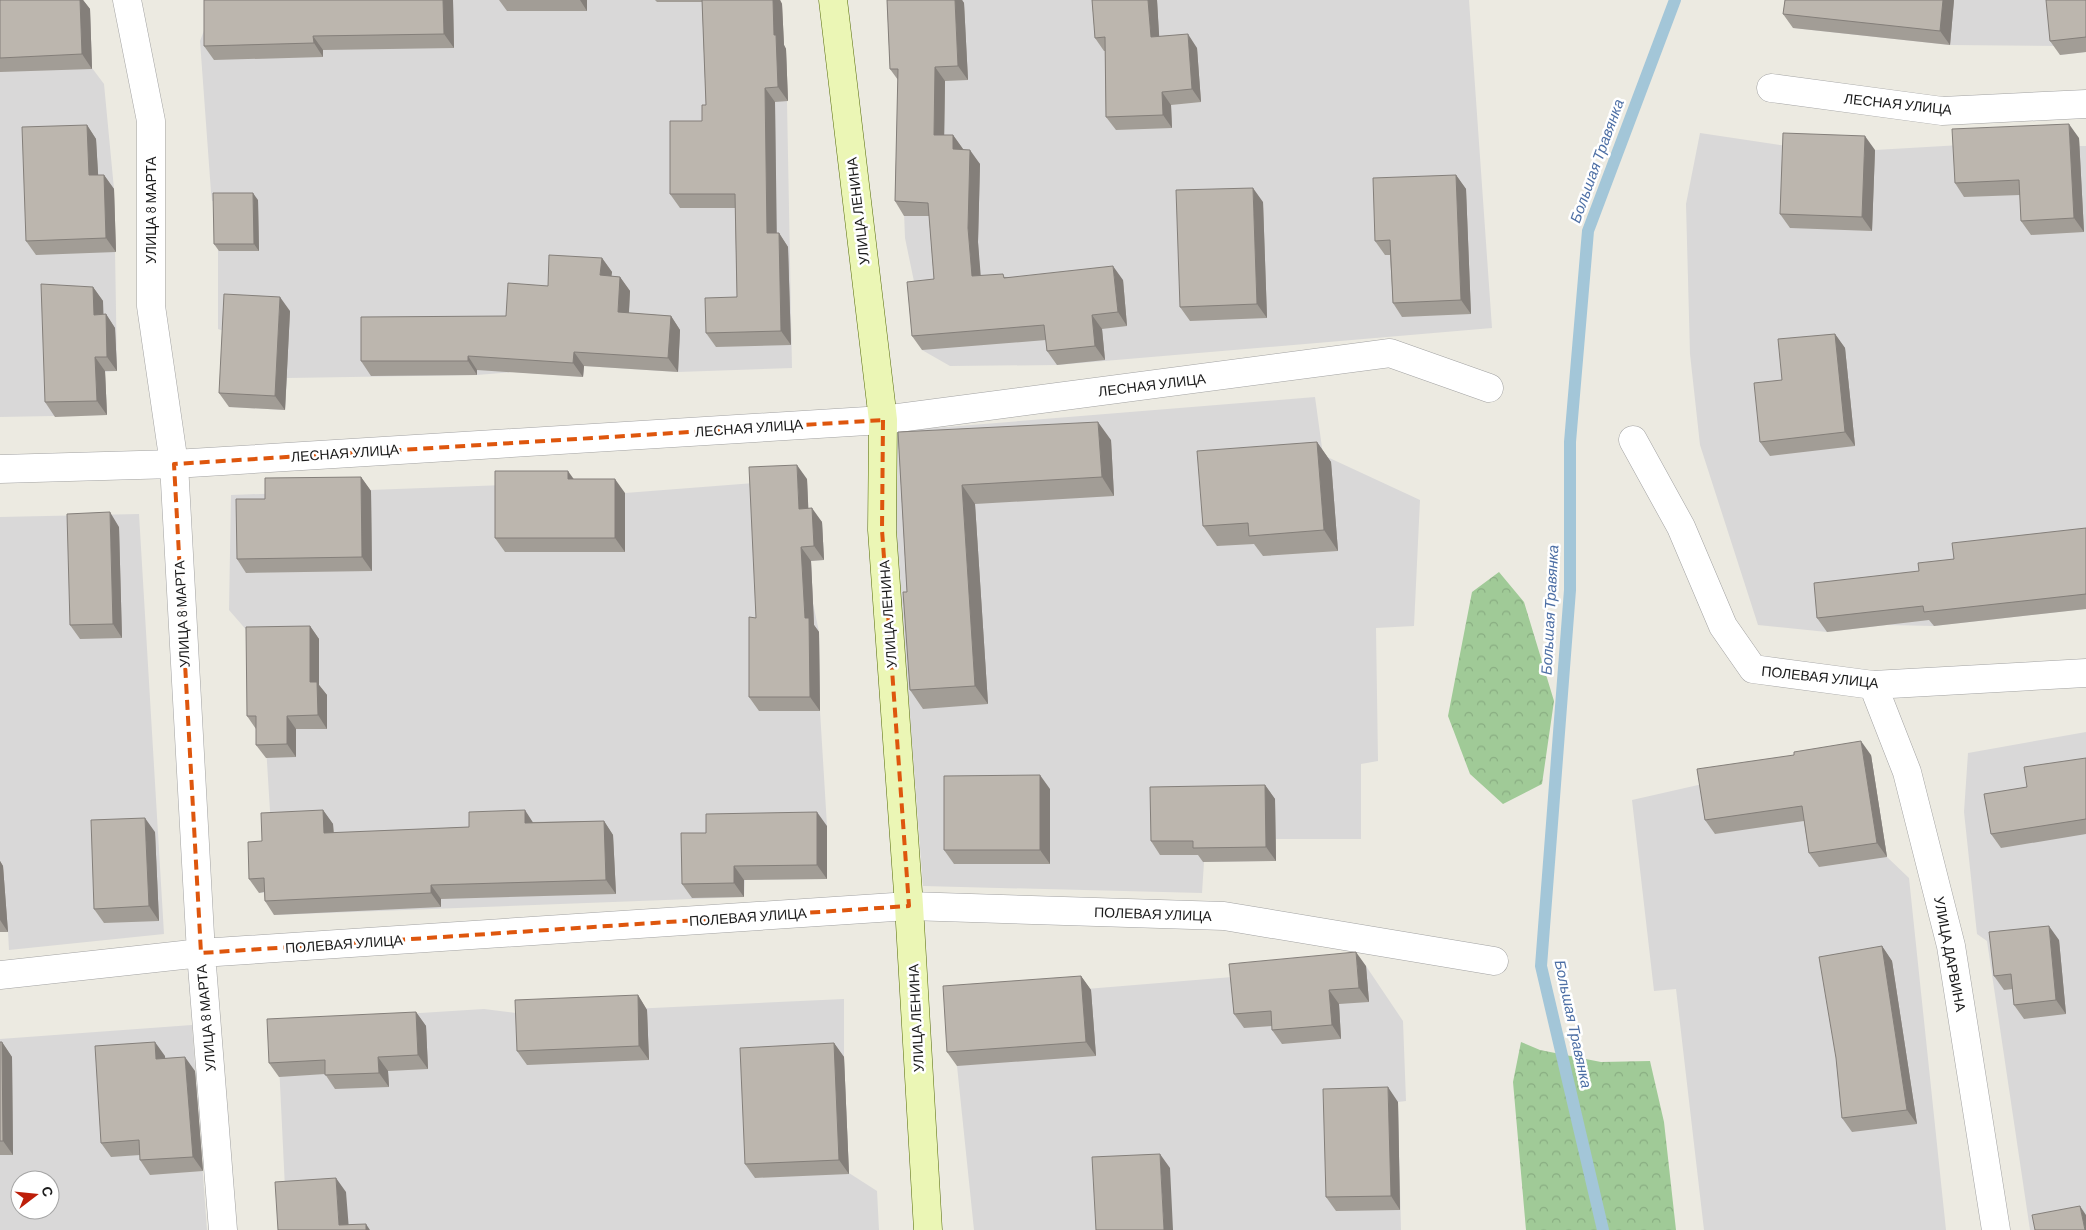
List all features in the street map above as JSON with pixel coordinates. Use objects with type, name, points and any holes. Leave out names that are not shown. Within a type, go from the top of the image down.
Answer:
[{"type":"street","name":"УЛИЦА 8 МАРТА","points":[[127,0],[151,121],[151,306],[174,464],[201,953],[223,1230]]},
{"type":"street","name":"УЛИЦА ЛЕНИНА","points":[[832,0],[883,420],[882,530],[909,906],[928,1230]]},
{"type":"street","name":"ЛЕСНАЯ УЛИЦА","points":[[1771,88],[1942,111],[2086,104]]},
{"type":"street","name":"ЛЕСНАЯ УЛИЦА","points":[[0,469],[174,464],[883,420],[1390,353],[1489,388]]},
{"type":"street","name":"ПОЛЕВАЯ УЛИЦА","points":[[1633,440],[1681,528],[1723,626],[1753,669],[1873,685],[2086,673]]},
{"type":"street","name":"УЛИЦА ДАРВИНА","points":[[1873,685],[1907,772],[1951,946],[1996,1230]]},
{"type":"street","name":"ПОЛЕВАЯ УЛИЦА","points":[[0,975],[201,953],[909,906],[1224,916],[1494,961]]},
{"type":"highlighted area","points":[[883,420],[882,530],[909,906],[201,953],[174,464]]},
{"type":"shaded area","points":[[256,0],[770,0],[771,29],[786,49],[792,368],[678,372],[584,366],[583,377],[513,372],[477,375],[287,378],[285,410],[229,407],[233,334],[218,329],[218,201],[212,201],[200,41],[213,7]]},
{"type":"shaded area","points":[[896,0],[1469,0],[1492,328],[1057,365],[950,366],[922,350],[917,296],[905,238]]},
{"type":"shaded area","points":[[1796,0],[2086,0],[2086,52],[2060,55],[2059,46],[1950,45],[1793,28]]},
{"type":"shaded area","points":[[90,9],[92,68],[104,84],[114,189],[117,371],[105,372],[107,415],[0,417],[0,12]]},
{"type":"shaded area","points":[[1700,133],[1793,147],[1875,150],[2079,138],[2079,146],[2086,146],[2086,609],[1934,626],[1887,625],[1827,632],[1758,625],[1700,445],[1690,354],[1686,204]]},
{"type":"shaded area","points":[[1315,397],[1323,455],[1420,500],[1414,626],[1376,628],[1378,761],[1361,764],[1361,839],[1276,839],[1276,861],[1204,862],[1202,893],[923,886],[895,524],[897,431]]},
{"type":"shaded area","points":[[807,479],[809,522],[822,522],[824,560],[811,561],[813,603],[819,632],[820,711],[827,826],[827,879],[745,880],[744,897],[274,915],[274,892],[259,893],[271,827],[265,730],[255,640],[229,610],[231,495],[505,485],[625,493]]},
{"type":"shaded area","points":[[139,514],[164,934],[9,950],[8,932],[0,932],[0,517]]},
{"type":"shaded area","points":[[2086,732],[2086,1230],[2030,1230],[1987,941],[1977,934],[1964,812],[1968,753]]},
{"type":"shaded area","points":[[1871,755],[1887,857],[1909,878],[1946,1230],[1704,1230],[1676,989],[1654,991],[1632,800],[1707,783]]},
{"type":"shaded area","points":[[1366,966],[1403,1021],[1406,1101],[1398,1102],[1401,1230],[974,1230],[957,1066],[953,1000]]},
{"type":"shaded area","points":[[844,999],[844,1057],[849,1173],[877,1191],[879,1230],[287,1230],[277,1022],[484,1009],[525,1014]]},
{"type":"shaded area","points":[[192,1025],[207,1230],[0,1230],[0,1039]]},
{"type":"green space","points":[[1499,572],[1524,602],[1554,701],[1542,784],[1503,804],[1470,774],[1448,716],[1472,592]]},
{"type":"green space","points":[[1521,1042],[1540,1050],[1601,1062],[1650,1061],[1664,1122],[1676,1230],[1526,1230],[1513,1082]]},
{"type":"building","points":[[0,0],[80,0],[82,54],[0,58]]},
{"type":"building","points":[[204,0],[443,0],[444,34],[313,36],[314,43],[204,46]]},
{"type":"building","points":[[702,0],[773,0],[778,87],[765,88],[767,233],[779,233],[781,331],[706,333],[705,298],[737,297],[735,194],[670,194],[670,121],[702,121],[702,105],[706,105]]},
{"type":"building","points":[[887,0],[955,0],[958,66],[935,67],[934,135],[953,135],[953,149],[970,150],[968,228],[972,276],[1003,274],[1004,278],[1113,266],[1118,312],[1092,315],[1095,346],[1047,351],[1044,325],[912,336],[907,282],[934,279],[928,203],[895,201],[898,69],[890,69]]},
{"type":"building","points":[[1092,0],[1148,0],[1151,37],[1188,34],[1192,89],[1162,92],[1163,115],[1106,117],[1105,37],[1095,38]]},
{"type":"building","points":[[1785,0],[1943,0],[1940,31],[1783,14]]},
{"type":"building","points":[[2046,0],[2086,0],[2086,37],[2050,41]]},
{"type":"building","points":[[2069,124],[2074,218],[2021,221],[2019,180],[1955,183],[1952,129]]},
{"type":"building","points":[[87,125],[89,175],[104,175],[106,238],[26,241],[22,127]]},
{"type":"building","points":[[1783,133],[1865,136],[1862,217],[1780,214]]},
{"type":"building","points":[[1456,175],[1461,300],[1393,303],[1390,240],[1375,241],[1373,178]]},
{"type":"building","points":[[1253,188],[1257,304],[1180,307],[1176,190]]},
{"type":"building","points":[[213,193],[253,193],[254,244],[214,244]]},
{"type":"building","points":[[549,255],[602,258],[600,275],[620,277],[618,312],[671,316],[668,358],[574,352],[573,363],[468,356],[468,361],[361,361],[361,317],[506,316],[508,283],[548,286]]},
{"type":"building","points":[[41,284],[93,287],[94,315],[106,314],[107,357],[95,357],[97,401],[45,402]]},
{"type":"building","points":[[224,294],[280,297],[275,396],[219,393]]},
{"type":"building","points":[[1835,334],[1845,432],[1760,442],[1754,383],[1782,380],[1778,339]]},
{"type":"building","points":[[1098,422],[1102,477],[962,485],[975,686],[910,690],[903,592],[907,592],[898,432]]},
{"type":"building","points":[[1317,442],[1324,530],[1249,536],[1248,523],[1203,526],[1197,451]]},
{"type":"building","points":[[797,465],[799,509],[812,508],[814,546],[801,547],[805,618],[809,618],[810,697],[749,697],[749,617],[756,618],[749,467]]},
{"type":"building","points":[[495,471],[568,471],[568,479],[615,479],[615,538],[495,538]]},
{"type":"building","points":[[361,477],[362,557],[237,559],[236,499],[265,499],[265,478]]},
{"type":"building","points":[[110,512],[113,624],[70,625],[67,514]]},
{"type":"building","points":[[2086,528],[2086,594],[1924,612],[1923,606],[1817,618],[1814,583],[1919,571],[1918,563],[1954,559],[1952,543]]},
{"type":"building","points":[[310,626],[310,682],[317,682],[318,715],[287,716],[287,744],[256,745],[256,716],[247,716],[246,627]]},
{"type":"building","points":[[1861,741],[1877,843],[1809,853],[1802,806],[1705,820],[1697,769],[1794,755],[1794,752]]},
{"type":"building","points":[[2086,758],[2086,819],[1991,834],[1984,794],[2027,787],[2024,767]]},
{"type":"building","points":[[1040,775],[1040,850],[944,850],[944,776]]},
{"type":"building","points":[[1265,785],[1266,847],[1193,848],[1193,841],[1151,841],[1150,787]]},
{"type":"building","points":[[323,810],[324,833],[469,827],[469,812],[525,810],[525,823],[604,821],[606,880],[431,885],[431,893],[265,901],[264,878],[249,879],[248,842],[262,841],[261,813]]},
{"type":"building","points":[[817,812],[817,865],[734,866],[734,883],[682,884],[681,833],[706,833],[706,814]]},
{"type":"building","points":[[145,818],[149,906],[94,909],[91,820]]},
{"type":"building","points":[[2049,926],[2056,1000],[2014,1005],[2011,974],[1994,976],[1989,932]]},
{"type":"building","points":[[1882,946],[1907,1110],[1842,1118],[1836,1058],[1819,957]]},
{"type":"building","points":[[1356,952],[1359,988],[1329,990],[1332,1025],[1272,1030],[1271,1011],[1234,1014],[1229,964]]},
{"type":"building","points":[[1081,976],[1086,1042],[947,1052],[943,986]]},
{"type":"building","points":[[638,995],[639,1046],[517,1051],[515,1000]]},
{"type":"building","points":[[416,1012],[418,1055],[378,1057],[379,1073],[325,1075],[325,1060],[269,1063],[267,1019]]},
{"type":"building","points":[[0,1042],[2,1042],[3,1141],[0,1141]]},
{"type":"building","points":[[155,1042],[156,1059],[185,1057],[193,1157],[140,1160],[139,1140],[101,1143],[95,1046]]},
{"type":"building","points":[[834,1043],[839,1160],[745,1164],[740,1048]]},
{"type":"building","points":[[1388,1087],[1391,1196],[1326,1197],[1323,1089]]},
{"type":"building","points":[[1160,1154],[1164,1230],[1096,1230],[1092,1157]]},
{"type":"building","points":[[336,1178],[339,1225],[366,1224],[366,1230],[278,1230],[275,1182]]},
{"type":"building","points":[[2080,1206],[2085,1230],[2035,1230],[2032,1215]]},
{"type":"waterway","name":"Большая Травянка","points":[[1603,1230],[1541,966],[1570,590],[1570,442],[1588,231],[1675,0]]}]
